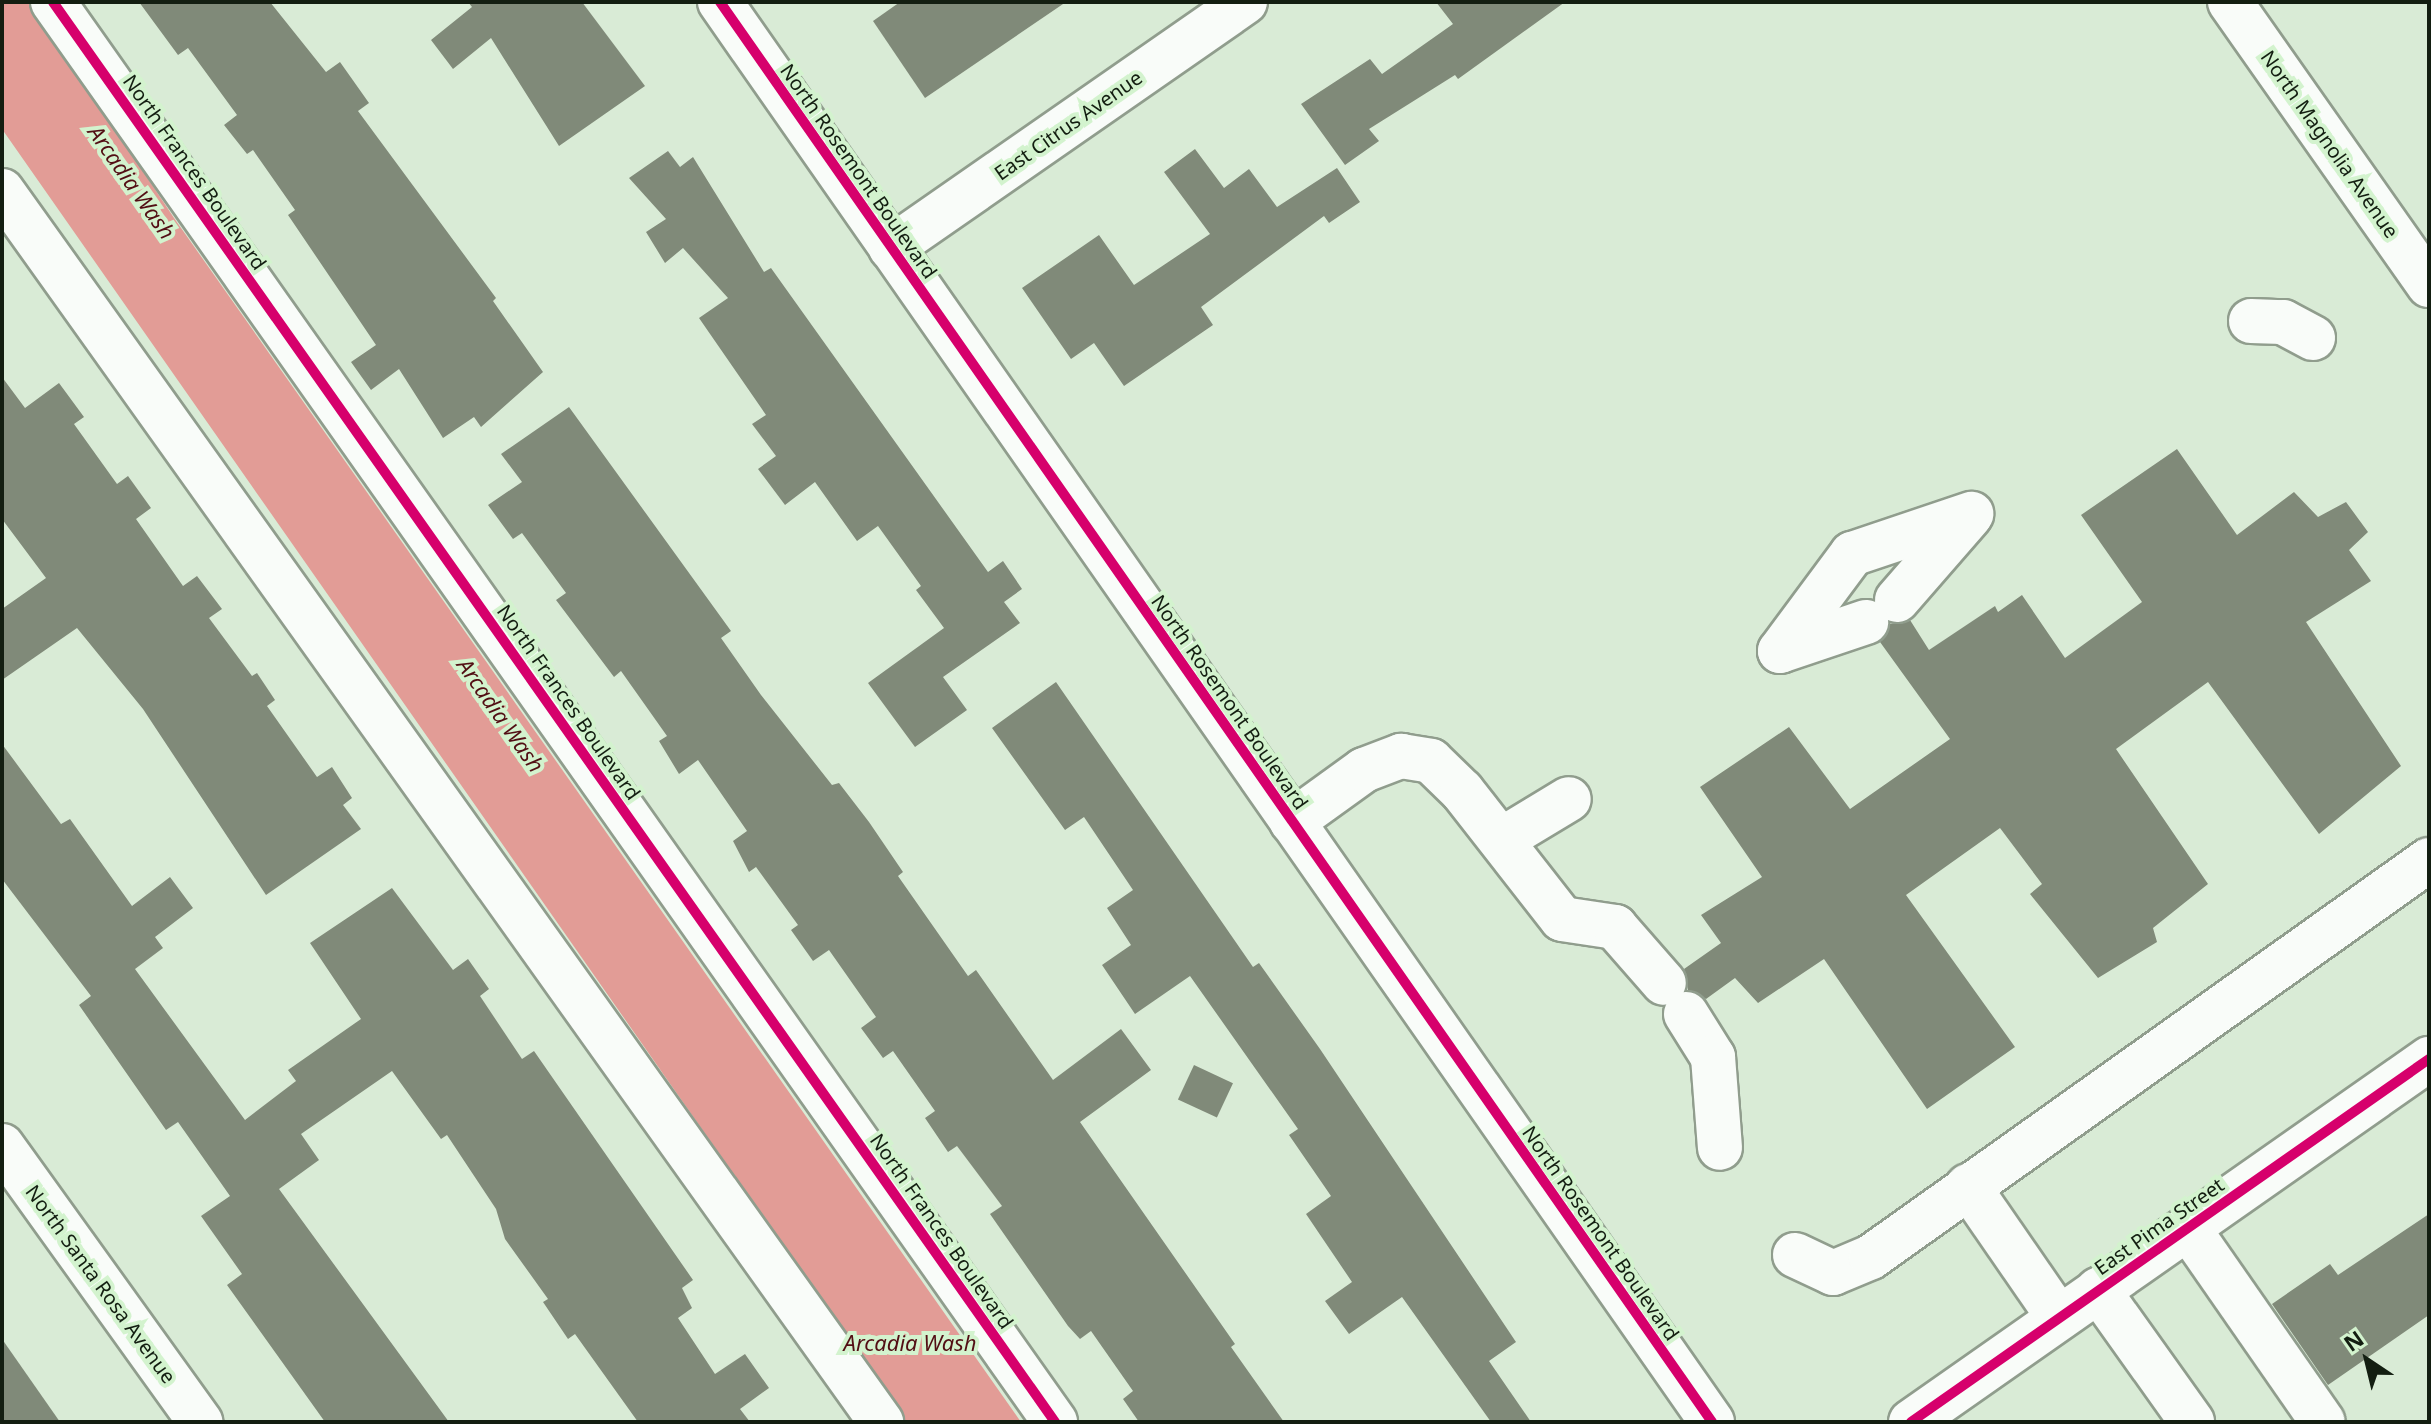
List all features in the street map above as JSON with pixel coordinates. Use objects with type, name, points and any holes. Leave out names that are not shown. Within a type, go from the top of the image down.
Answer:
[{"type":"street","name":"North Frances Boulevard","points":[[53,2],[1055,1422]]},
{"type":"street","name":"North Rosemont Boulevard","points":[[720,2],[1712,1422]]},
{"type":"street","name":"East Citrus Avenue","points":[[891,248],[1245,2]]},
{"type":"street","name":"North Magnolia Avenue","points":[[2230,2],[2429,285]]},
{"type":"street","points":[[2,191],[881,1422]]},
{"type":"street","points":[[2251,321],[2283,322],[2313,338]]},
{"type":"street","points":[[1292,822],[1364,770],[1401,756],[1431,761],[1501,840],[1562,919],[1615,927],[1675,998],[1713,1057],[1720,1148]]},
{"type":"street","points":[[1501,840],[1569,799]]},
{"type":"street","points":[[1795,1255],[1833,1273],[1871,1257],[2429,860]]},
{"type":"street","name":"East Pima Street","points":[[1911,1422],[2429,1059]]},
{"type":"street","name":"North Santa Rosa Avenue","points":[[2,1146],[200,1422]]},
{"type":"street","points":[[1968,1186],[2059,1318]]},
{"type":"street","points":[[2188,1228],[2323,1422]]},
{"type":"street","points":[[2098,1290],[2192,1422]]},
{"type":"water","name":"Arcadia Wash","points":[[2,2],[31,2],[174,218],[1021,1422],[906,1421],[2,129]]},
{"type":"building","points":[[139,2],[270,2],[326,72],[340,62],[369,103],[358,111],[496,298],[493,301],[543,372],[481,427],[474,417],[443,438],[399,369],[371,390],[351,362],[376,345],[288,215],[295,210],[253,150],[247,154],[224,125],[237,115],[188,48],[178,55]]},
{"type":"building","points":[[468,2],[582,2],[645,86],[559,146],[491,38],[453,69],[431,40],[472,7]]},
{"type":"building","points":[[900,2],[1066,2],[925,98],[873,21]]},
{"type":"building","points":[[1436,2],[1565,2],[1458,79],[1455,75],[1369,129],[1379,141],[1345,165],[1301,104],[1370,59],[1382,74],[1453,24]]},
{"type":"building","points":[[1195,149],[1224,188],[1249,169],[1277,207],[1337,168],[1360,202],[1329,223],[1324,216],[1201,307],[1213,325],[1124,386],[1094,343],[1071,359],[1022,288],[1099,235],[1134,285],[1210,234],[1164,172]]},
{"type":"building","points":[[668,151],[680,167],[693,157],[764,272],[771,268],[988,572],[1003,561],[1022,589],[1004,602],[1020,623],[943,677],[967,710],[915,747],[868,683],[944,628],[916,590],[921,586],[878,526],[857,541],[815,482],[785,505],[758,469],[776,456],[752,424],[766,415],[699,318],[728,298],[683,248],[665,263],[646,232],[666,219],[629,178]]},
{"type":"building","points":[[2,377],[25,408],[59,383],[84,417],[74,424],[117,484],[128,476],[151,508],[136,519],[183,586],[197,576],[222,609],[209,618],[252,676],[257,673],[275,700],[267,706],[317,777],[332,767],[352,798],[343,805],[361,829],[266,895],[143,709],[77,628],[2,680],[2,609],[46,578],[2,519]]},
{"type":"building","points":[[569,407],[731,631],[721,638],[761,695],[832,785],[839,783],[869,822],[903,872],[898,876],[968,976],[976,970],[1053,1080],[1121,1029],[1151,1070],[1080,1122],[1235,1344],[1231,1347],[1284,1422],[1139,1422],[1123,1399],[1133,1391],[1091,1331],[1080,1339],[1068,1326],[990,1214],[1002,1206],[957,1146],[948,1152],[925,1118],[935,1111],[893,1051],[883,1058],[861,1028],[876,1017],[829,950],[813,961],[791,930],[798,925],[756,867],[749,872],[733,841],[747,831],[698,760],[679,774],[659,741],[667,736],[621,671],[614,677],[556,600],[566,593],[522,533],[513,539],[488,505],[522,482],[501,454]]},
{"type":"building","points":[[2177,449],[2237,535],[2294,492],[2318,517],[2346,502],[2368,532],[2349,550],[2371,581],[2306,622],[2401,766],[2319,834],[2208,682],[2116,749],[2208,884],[2153,928],[2157,942],[2098,978],[2030,894],[2042,884],[2000,828],[1906,895],[2015,1047],[1927,1109],[1824,959],[1758,1003],[1735,978],[1706,999],[1688,990],[1684,969],[1721,943],[1701,915],[1762,877],[1700,787],[1789,727],[1850,809],[1950,739],[1880,642],[1890,624],[1910,620],[1929,650],[1995,606],[1998,612],[2022,595],[2065,658],[2142,602],[2081,515]]},
{"type":"building","points":[[1056,682],[1253,967],[1259,963],[1320,1049],[1516,1342],[1489,1361],[1531,1422],[1491,1422],[1402,1297],[1349,1334],[1325,1301],[1352,1282],[1306,1214],[1331,1196],[1289,1135],[1298,1129],[1190,976],[1135,1014],[1102,965],[1131,945],[1107,908],[1133,890],[1084,817],[1065,830],[992,728]]},
{"type":"building","points":[[2,744],[61,824],[70,819],[132,906],[170,877],[193,908],[155,937],[163,948],[135,969],[245,1120],[296,1081],[288,1070],[361,1019],[310,943],[392,888],[453,970],[468,959],[489,989],[480,996],[522,1059],[534,1051],[693,1280],[682,1288],[692,1308],[678,1318],[715,1374],[745,1354],[769,1388],[740,1409],[750,1422],[638,1422],[575,1334],[568,1339],[543,1302],[548,1299],[505,1239],[496,1209],[447,1135],[441,1139],[392,1071],[301,1134],[319,1160],[279,1189],[449,1422],[325,1422],[227,1285],[242,1274],[201,1216],[230,1196],[178,1122],[166,1130],[79,1005],[91,996],[2,879]]},
{"type":"building","points":[[1194,1065],[1233,1083],[1217,1118],[1178,1099]]},
{"type":"building","points":[[2429,1214],[2429,1315],[2328,1385],[2272,1304],[2330,1264],[2338,1275]]},
{"type":"building","points":[[2,1339],[60,1422],[2,1422]]},
{"type":"cycle path","points":[[53,2],[1055,1422]]},
{"type":"cycle path","points":[[720,2],[1712,1422]]},
{"type":"cycle path","points":[[1911,1422],[2429,1059]]}]
